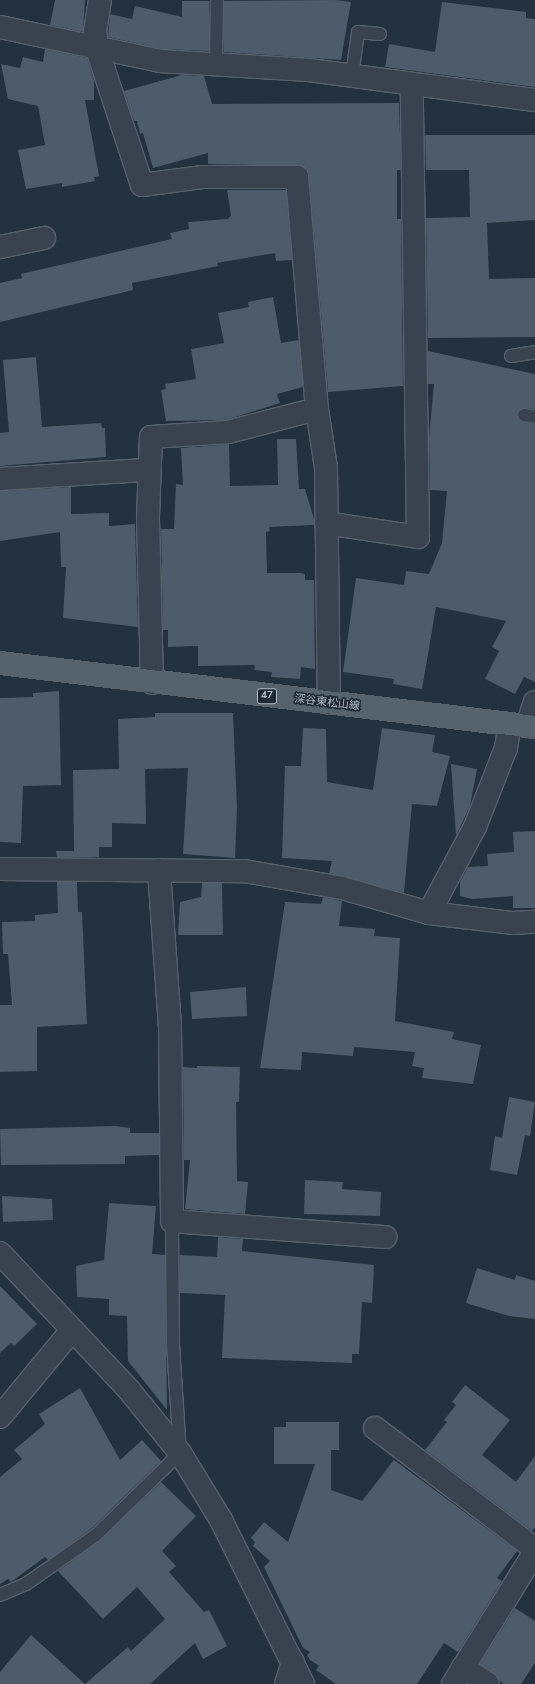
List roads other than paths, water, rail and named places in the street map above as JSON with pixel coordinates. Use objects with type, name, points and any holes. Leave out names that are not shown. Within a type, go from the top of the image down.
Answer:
[{"type":"main road","name":"深谷東松山線","points":[[0,663],[152,683],[524,726]]},
{"type":"street","points":[[100,0],[95,30],[97,48],[142,186],[203,177],[298,177],[317,409],[326,468],[328,703]]},
{"type":"street","points":[[0,27],[160,61],[216,63],[352,76],[535,100]]},
{"type":"street","points":[[326,523],[418,537],[412,84]]},
{"type":"street","points":[[0,248],[44,238]]},
{"type":"street","points":[[152,683],[148,470],[151,437],[228,432],[317,409]]},
{"type":"street","points":[[0,479],[148,470]]},
{"type":"street","points":[[429,914],[475,827],[506,748],[524,726],[535,702]]},
{"type":"street","points":[[0,869],[244,871],[342,888],[429,914],[513,923],[535,922]]},
{"type":"street","points":[[158,870],[170,1026],[172,1220],[385,1237]]},
{"type":"street","points":[[0,1253],[129,1390],[180,1453],[221,1520],[303,1684]]},
{"type":"street","points":[[0,1417],[72,1330]]},
{"type":"street","points":[[375,1428],[535,1550],[458,1676],[488,1684]]},
{"type":"street","points":[[286,1684],[293,1662]]},
{"type":"lane","points":[[216,63],[217,0]]},
{"type":"lane","points":[[352,76],[358,32],[380,34]]},
{"type":"lane","points":[[511,356],[535,352]]},
{"type":"lane","points":[[0,1595],[26,1584],[96,1535],[180,1453],[173,1344],[172,1220]]}]
